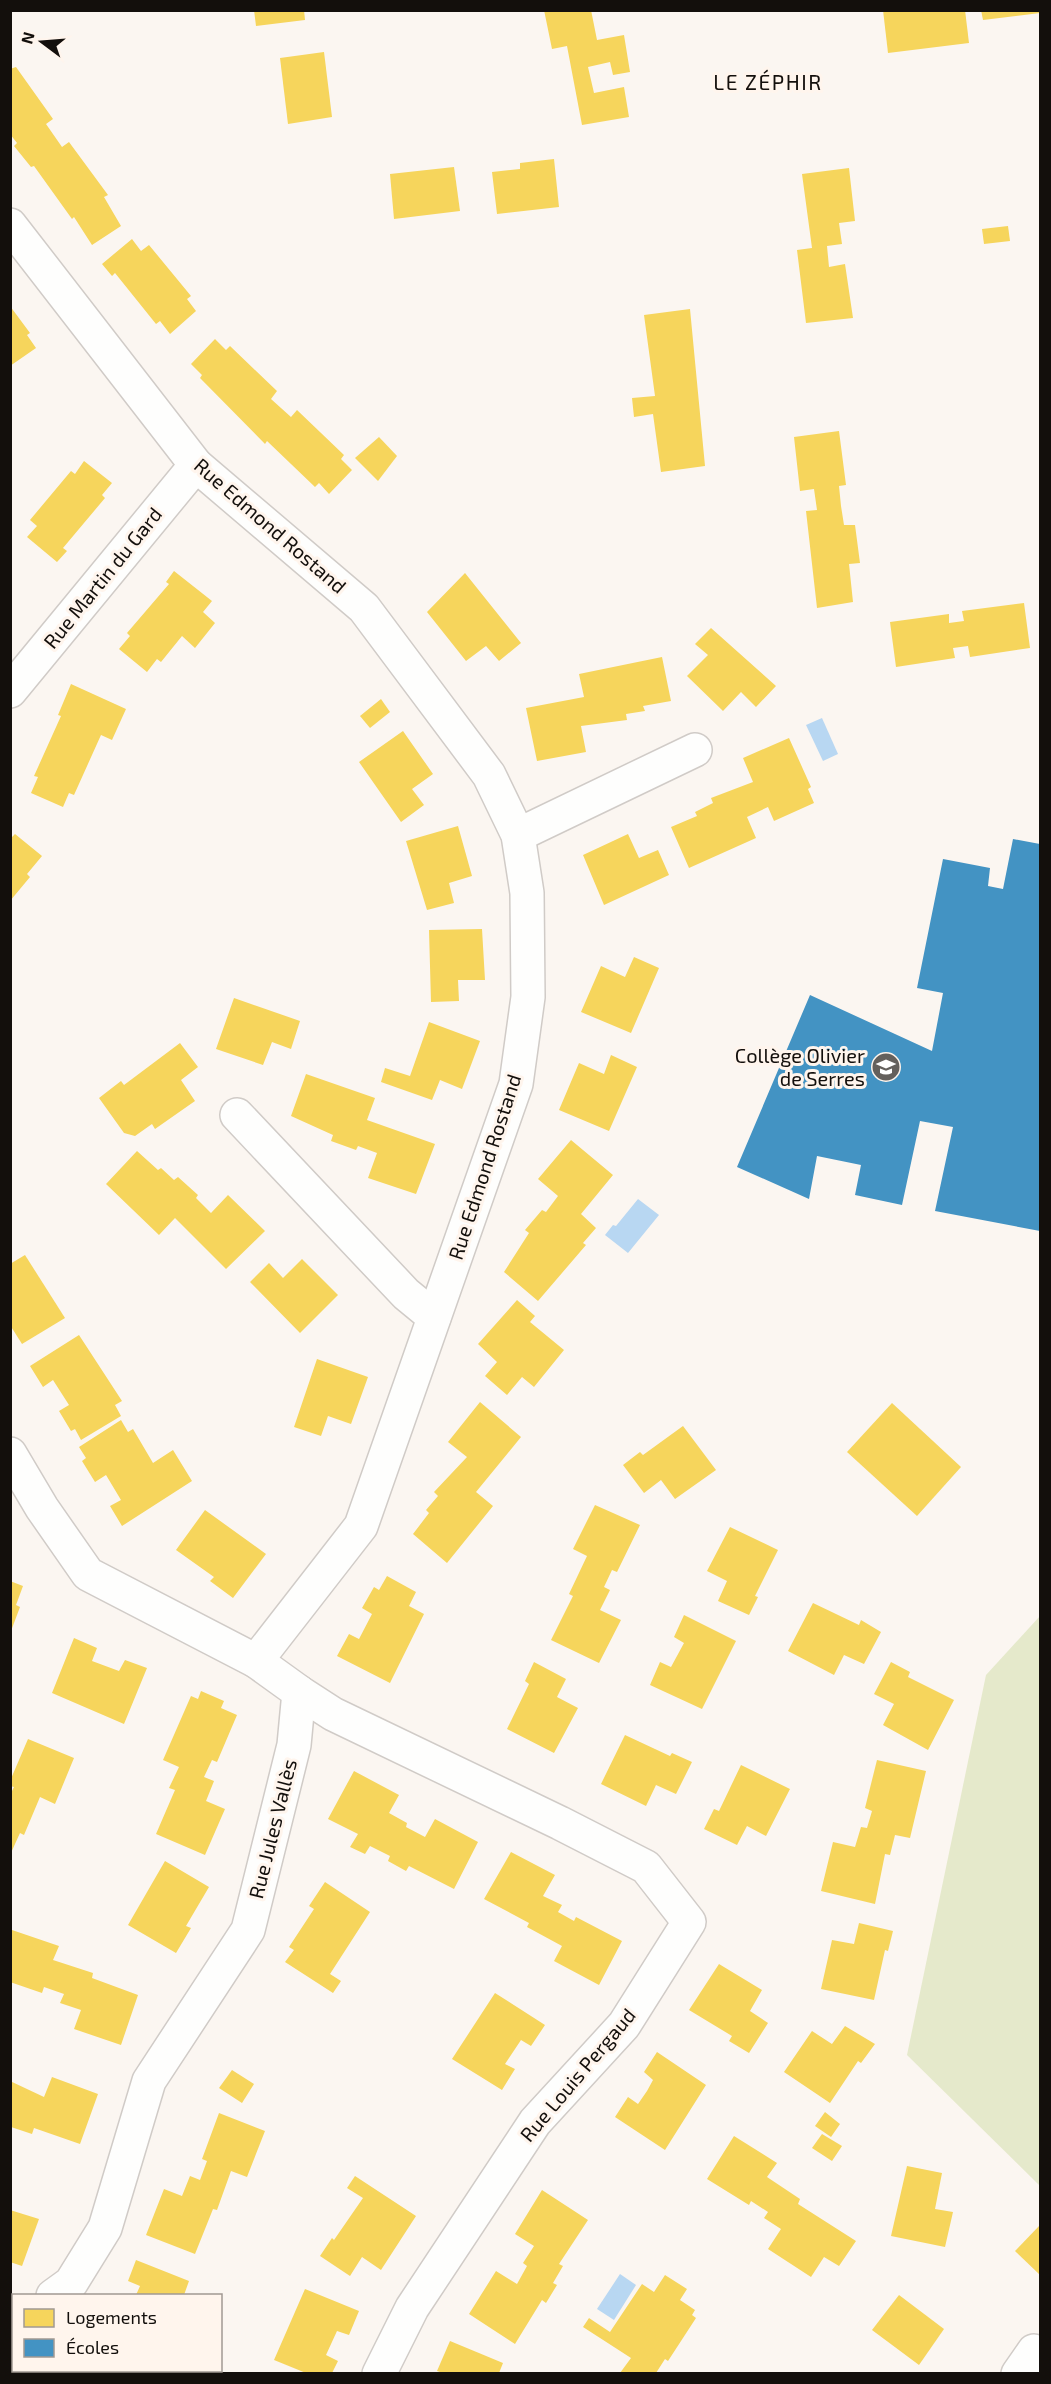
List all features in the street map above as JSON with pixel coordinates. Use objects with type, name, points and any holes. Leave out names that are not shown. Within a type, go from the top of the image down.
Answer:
[{"type":"street","name":"Rue Edmond Rostand","points":[[10,225],[196,465],[364,608],[489,775],[518,835],[527,893],[528,997],[516,1084],[361,1526],[256,1661]]},
{"type":"street","name":"Rue Martin du Gard","points":[[10,690],[196,465]]},
{"type":"street","points":[[518,835],[695,750]]},
{"type":"street","points":[[237,1115],[406,1294],[434,1317]]},
{"type":"street","points":[[10,1454],[42,1508],[88,1574],[256,1661],[299,1692]]},
{"type":"street","name":"Rue Jules Vallès","points":[[54,2294],[71,2283],[105,2228],[148,2081],[248,1930],[294,1745],[299,1692]]},
{"type":"street","name":"Rue Louis Pergaud","points":[[299,1692],[333,1714],[560,1822],[646,1867],[689,1922],[624,2025],[535,2122],[412,2308],[379,2373]]},
{"type":"green space","points":[[1040,1616],[1040,2186],[907,2055],[986,1675]]},
{"type":"water","points":[[822,718],[838,754],[823,761],[806,725]]},
{"type":"water","points":[[638,1199],[659,1215],[628,1253],[605,1235],[613,1225],[616,1226]]},
{"type":"water","points":[[620,2274],[636,2285],[614,2320],[597,2309]]},
{"type":"building: Logements","points":[[254,10],[304,10],[305,20],[256,26]]},
{"type":"building: Logements","points":[[544,10],[591,10],[597,40],[624,35],[630,72],[613,75],[610,62],[588,67],[594,93],[624,87],[629,117],[582,125],[567,46],[552,49]]},
{"type":"building: Logements","points":[[883,10],[965,10],[969,43],[888,53]]},
{"type":"building: Logements","points":[[981,10],[1040,10],[1040,13],[983,20]]},
{"type":"building: Logements","points":[[324,52],[332,117],[288,124],[280,58]]},
{"type":"building: Logements","points":[[16,67],[53,119],[46,124],[62,147],[69,142],[108,195],[104,197],[121,226],[92,245],[74,217],[72,219],[34,166],[31,167],[14,146],[17,143],[10,134],[10,69]]},
{"type":"building: Logements","points":[[554,159],[559,207],[497,214],[492,172],[520,169],[520,163]]},
{"type":"building: Logements","points":[[454,167],[460,211],[394,219],[390,174]]},
{"type":"building: Logements","points":[[849,168],[855,221],[839,223],[842,244],[827,246],[829,267],[845,264],[853,318],[806,323],[797,250],[812,248],[802,174]]},
{"type":"building: Logements","points":[[1008,226],[1010,241],[984,244],[982,229]]},
{"type":"building: Logements","points":[[132,239],[141,251],[149,245],[191,296],[187,299],[196,311],[170,334],[160,321],[156,324],[115,273],[112,276],[102,264]]},
{"type":"building: Logements","points":[[10,306],[30,333],[27,335],[36,348],[10,366]]},
{"type":"building: Logements","points":[[690,309],[705,466],[661,472],[653,414],[634,417],[632,398],[655,396],[644,315]]},
{"type":"building: Logements","points":[[215,339],[226,350],[230,346],[277,391],[271,399],[291,417],[297,410],[344,455],[341,459],[352,470],[329,494],[319,483],[315,487],[267,441],[265,444],[200,378],[202,375],[191,364]]},
{"type":"building: Logements","points":[[839,431],[846,485],[839,486],[844,525],[855,525],[860,563],[849,564],[853,602],[817,608],[806,511],[817,510],[814,489],[800,491],[794,437]]},
{"type":"building: Logements","points":[[379,437],[397,456],[378,481],[355,458]]},
{"type":"building: Logements","points":[[84,461],[112,483],[102,495],[105,498],[63,548],[67,551],[57,562],[27,537],[37,526],[30,520],[71,471],[75,474]]},
{"type":"building: Logements","points":[[174,571],[212,601],[203,612],[215,623],[195,648],[182,636],[161,662],[157,659],[147,672],[119,649],[130,636],[127,633],[169,584],[166,582]]},
{"type":"building: Logements","points":[[465,573],[521,643],[499,661],[486,646],[466,661],[427,612]]},
{"type":"building: Logements","points":[[1024,603],[1030,648],[970,657],[968,646],[953,648],[955,658],[896,667],[890,622],[949,614],[949,623],[964,621],[962,611]]},
{"type":"building: Logements","points":[[711,628],[776,686],[756,707],[741,692],[723,711],[687,676],[708,655],[695,644]]},
{"type":"building: Logements","points":[[662,657],[671,701],[643,706],[645,711],[626,714],[627,720],[581,726],[586,752],[537,761],[526,708],[584,697],[579,674]]},
{"type":"building: Logements","points":[[71,684],[126,709],[112,740],[101,735],[74,795],[69,793],[63,807],[31,793],[38,777],[34,776],[61,716],[58,715]]},
{"type":"building: Logements","points":[[381,699],[390,712],[370,728],[360,716]]},
{"type":"building: Logements","points":[[403,731],[433,774],[412,789],[424,805],[401,822],[359,762]]},
{"type":"building: Logements","points":[[789,738],[811,787],[808,789],[814,803],[774,821],[768,807],[747,817],[756,838],[689,868],[671,827],[697,816],[695,812],[713,803],[711,798],[753,782],[743,758]]},
{"type":"building: Logements","points":[[458,826],[472,876],[449,883],[454,903],[427,910],[406,841]]},
{"type":"building: Logements","points":[[15,834],[42,856],[27,874],[30,877],[10,901],[10,839]]},
{"type":"building: Logements","points":[[628,834],[639,858],[658,850],[669,875],[604,905],[583,855]]},
{"type":"building: Logements","points":[[482,929],[485,980],[458,980],[459,1001],[431,1002],[429,930]]},
{"type":"building: Logements","points":[[634,957],[659,968],[631,1033],[581,1012],[601,966],[625,977]]},
{"type":"building: Logements","points":[[234,998],[300,1021],[291,1049],[272,1042],[263,1065],[216,1049]]},
{"type":"building: Logements","points":[[429,1022],[480,1041],[462,1089],[440,1080],[432,1100],[381,1082],[385,1068],[410,1076]]},
{"type":"building: Logements","points":[[180,1043],[198,1067],[181,1080],[195,1101],[155,1129],[152,1124],[135,1136],[124,1133],[99,1098],[121,1081],[124,1085]]},
{"type":"building: Logements","points":[[611,1055],[637,1067],[609,1131],[559,1110],[579,1063],[604,1074]]},
{"type":"building: Logements","points":[[306,1074],[375,1098],[367,1120],[435,1144],[416,1194],[368,1178],[377,1153],[358,1146],[356,1150],[331,1141],[333,1135],[291,1116]]},
{"type":"building: Logements","points":[[571,1140],[613,1175],[581,1214],[596,1228],[583,1243],[586,1245],[538,1301],[504,1272],[529,1233],[525,1230],[542,1210],[546,1212],[558,1196],[538,1179]]},
{"type":"building: Logements","points":[[137,1151],[158,1170],[161,1168],[174,1180],[178,1177],[198,1195],[196,1198],[211,1213],[228,1195],[265,1231],[226,1269],[175,1218],[159,1235],[106,1184]]},
{"type":"building: Logements","points":[[25,1255],[65,1318],[22,1344],[10,1325],[10,1264]]},
{"type":"building: Logements","points":[[302,1259],[338,1295],[300,1333],[250,1282],[269,1263],[283,1278]]},
{"type":"building: Logements","points":[[517,1300],[535,1316],[530,1322],[564,1350],[534,1387],[522,1377],[507,1395],[485,1376],[497,1362],[478,1344]]},
{"type":"building: Logements","points":[[79,1335],[122,1401],[115,1405],[121,1416],[81,1440],[75,1429],[71,1431],[59,1411],[69,1405],[53,1380],[43,1387],[30,1366]]},
{"type":"building: Logements","points":[[317,1359],[368,1377],[351,1424],[328,1416],[321,1436],[294,1427]]},
{"type":"building: Logements","points":[[480,1402],[521,1437],[476,1492],[493,1506],[447,1563],[413,1534],[429,1513],[426,1510],[438,1496],[434,1492],[467,1457],[448,1442]]},
{"type":"building: Logements","points":[[892,1403],[961,1467],[917,1516],[847,1452]]},
{"type":"building: Logements","points":[[121,1420],[128,1432],[133,1429],[153,1463],[173,1450],[192,1481],[122,1526],[110,1506],[121,1500],[106,1475],[95,1482],[82,1461],[86,1458],[79,1447]]},
{"type":"building: Logements","points":[[683,1426],[716,1470],[675,1499],[661,1480],[644,1493],[623,1465],[640,1452],[643,1455]]},
{"type":"building: Logements","points":[[595,1505],[640,1525],[617,1572],[612,1570],[604,1587],[610,1590],[600,1610],[621,1620],[599,1663],[551,1640],[573,1596],[569,1594],[587,1556],[573,1549]]},
{"type":"building: Logements","points":[[205,1510],[266,1554],[233,1598],[210,1581],[214,1577],[176,1550]]},
{"type":"building: Logements","points":[[730,1527],[778,1550],[755,1596],[758,1597],[749,1615],[718,1601],[727,1581],[707,1571]]},
{"type":"building: Logements","points":[[387,1576],[416,1592],[409,1606],[424,1614],[390,1683],[337,1656],[349,1634],[359,1639],[372,1614],[362,1608],[374,1587],[379,1590]]},
{"type":"building: Logements","points":[[10,1581],[23,1586],[16,1605],[20,1607],[11,1631]]},
{"type":"building: Logements","points":[[813,1603],[859,1625],[861,1620],[881,1632],[864,1664],[844,1655],[834,1675],[788,1651]]},
{"type":"building: Logements","points":[[684,1615],[736,1641],[702,1709],[650,1685],[660,1662],[671,1667],[684,1643],[674,1637]]},
{"type":"building: Logements","points":[[74,1638],[97,1648],[92,1661],[119,1671],[125,1660],[147,1668],[124,1724],[52,1693]]},
{"type":"building: Logements","points":[[534,1662],[566,1679],[557,1697],[578,1708],[554,1753],[507,1729],[529,1684],[525,1681]]},
{"type":"building: Logements","points":[[891,1662],[910,1672],[908,1677],[954,1700],[928,1750],[883,1725],[894,1704],[874,1694]]},
{"type":"building: Logements","points":[[201,1691],[224,1701],[221,1708],[237,1715],[217,1762],[212,1760],[204,1777],[214,1781],[206,1801],[225,1809],[205,1855],[156,1834],[175,1790],[169,1788],[179,1767],[163,1760],[191,1696],[198,1699]]},
{"type":"building: Logements","points":[[625,1735],[670,1756],[672,1753],[692,1762],[676,1794],[656,1785],[646,1806],[601,1784]]},
{"type":"building: Logements","points":[[28,1739],[74,1758],[55,1804],[40,1797],[24,1835],[20,1833],[10,1855],[10,1795],[14,1787],[10,1786],[10,1781]]},
{"type":"building: Logements","points":[[877,1760],[926,1771],[910,1838],[895,1835],[890,1855],[885,1854],[875,1904],[821,1891],[833,1842],[855,1847],[861,1827],[867,1828],[872,1811],[865,1808]]},
{"type":"building: Logements","points":[[741,1765],[790,1789],[766,1836],[747,1826],[737,1845],[704,1829],[714,1809],[719,1811]]},
{"type":"building: Logements","points":[[354,1771],[399,1795],[389,1813],[407,1823],[406,1827],[425,1837],[435,1819],[478,1842],[454,1889],[409,1866],[406,1871],[388,1861],[390,1856],[370,1846],[365,1854],[350,1847],[358,1834],[328,1819]]},
{"type":"building: Logements","points":[[511,1852],[555,1875],[543,1896],[562,1905],[558,1912],[574,1921],[576,1917],[622,1941],[599,1985],[554,1961],[562,1946],[527,1927],[529,1923],[484,1899]]},
{"type":"building: Logements","points":[[165,1861],[209,1887],[186,1926],[191,1928],[176,1953],[128,1925]]},
{"type":"building: Logements","points":[[325,1882],[370,1912],[330,1974],[341,1981],[333,1993],[285,1962],[294,1950],[289,1947],[314,1909],[309,1906]]},
{"type":"building: Logements","points":[[859,1923],[893,1931],[888,1951],[885,1950],[874,2000],[821,1989],[832,1940],[854,1944]]},
{"type":"building: Logements","points":[[12,1930],[59,1946],[53,1960],[93,1973],[92,1978],[138,1995],[121,2045],[74,2029],[81,2010],[60,2003],[64,1994],[44,1987],[42,1993],[10,1982]]},
{"type":"building: Logements","points":[[719,1964],[762,1990],[750,2011],[768,2023],[749,2053],[729,2041],[732,2036],[689,2010]]},
{"type":"building: Logements","points":[[495,1993],[545,2025],[531,2046],[521,2040],[505,2064],[515,2069],[502,2090],[452,2059]]},
{"type":"building: Logements","points":[[845,2026],[875,2044],[861,2063],[858,2061],[830,2103],[784,2072],[812,2031],[832,2044]]},
{"type":"building: Logements","points":[[657,2052],[706,2085],[665,2150],[615,2117],[628,2097],[638,2104],[647,2091],[653,2080],[644,2072]]},
{"type":"building: Logements","points":[[232,2070],[254,2084],[242,2103],[219,2088]]},
{"type":"building: Logements","points":[[52,2077],[98,2094],[80,2144],[34,2128],[32,2134],[11,2127],[10,2081],[44,2097]]},
{"type":"building: Logements","points":[[825,2112],[840,2124],[831,2137],[815,2126]]},
{"type":"building: Logements","points":[[219,2113],[265,2131],[247,2177],[231,2171],[217,2210],[213,2209],[195,2254],[146,2235],[164,2189],[182,2196],[190,2176],[200,2180],[207,2161],[202,2159]]},
{"type":"building: Logements","points":[[822,2134],[842,2146],[832,2161],[812,2148]]},
{"type":"building: Logements","points":[[734,2136],[777,2163],[767,2177],[800,2199],[798,2204],[856,2241],[839,2266],[824,2257],[811,2277],[768,2249],[781,2229],[764,2218],[768,2212],[751,2201],[749,2205],[707,2179]]},
{"type":"building: Logements","points":[[907,2166],[942,2173],[935,2209],[953,2212],[945,2247],[891,2236]]},
{"type":"building: Logements","points":[[355,2176],[416,2216],[381,2270],[362,2257],[350,2276],[320,2256],[363,2198],[347,2188]]},
{"type":"building: Logements","points":[[542,2190],[588,2220],[559,2264],[563,2266],[553,2283],[557,2285],[546,2303],[542,2300],[515,2344],[469,2314],[496,2271],[517,2284],[527,2266],[523,2263],[534,2246],[515,2234]]},
{"type":"building: Logements","points":[[10,2210],[39,2219],[22,2266],[10,2262]]},
{"type":"building: Logements","points":[[1040,2225],[1040,2275],[1015,2251]]},
{"type":"building: Logements","points":[[136,2260],[189,2281],[184,2294],[136,2294],[140,2286],[128,2281]]},
{"type":"building: Logements","points":[[665,2275],[687,2289],[680,2300],[695,2310],[692,2315],[696,2318],[668,2361],[665,2359],[656,2373],[620,2373],[631,2358],[583,2327],[589,2318],[610,2332],[642,2284],[654,2292]]},
{"type":"building: Logements","points":[[305,2289],[359,2311],[349,2335],[337,2331],[326,2355],[338,2361],[332,2373],[306,2373],[274,2360]]},
{"type":"building: Logements","points":[[899,2295],[944,2329],[919,2365],[872,2330]]},
{"type":"building: Logements","points":[[450,2341],[503,2363],[499,2373],[443,2373],[437,2371]]},
{"type":"building: Logements","points":[[116,2372],[117,2373],[81,2373]]},
{"type":"building: Écoles","points":[[1013,839],[1040,844],[1040,1231],[935,1211],[953,1127],[920,1121],[902,1205],[855,1195],[861,1165],[817,1156],[809,1199],[737,1167],[810,995],[932,1051],[943,993],[917,988],[943,859],[990,868],[988,886],[1003,889]]},
{"type":"place","name":"Collège Olivier de Serres","points":[[886,1067]]},
{"type":"district","name":"LE ZÉPHIR","points":[[768,83]]}]
